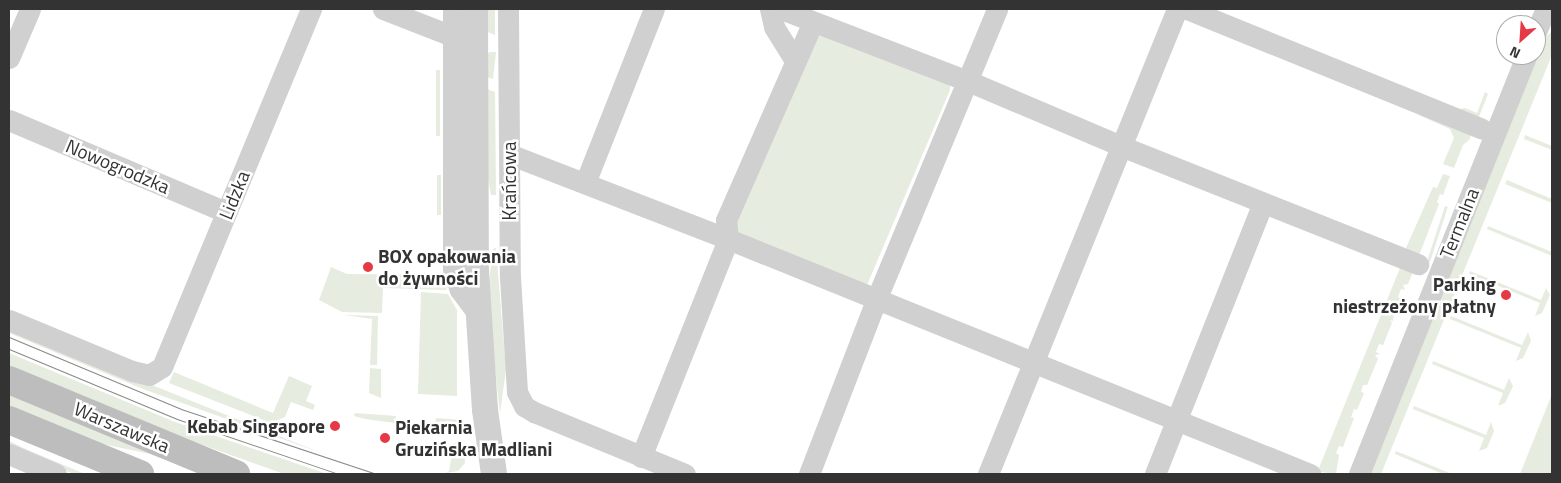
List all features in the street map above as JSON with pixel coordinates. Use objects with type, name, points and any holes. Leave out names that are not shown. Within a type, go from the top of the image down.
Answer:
[{"type":"main road","name":"Warszawska","points":[[9,380],[236,474]]},
{"type":"main road","name":"Warszawska","points":[[9,420],[140,474]]},
{"type":"street","points":[[9,58],[30,9]]},
{"type":"street","name":"Lidzka","points":[[9,320],[132,371],[149,375],[162,367],[311,9]]},
{"type":"street","points":[[383,9],[464,41]]},
{"type":"street","name":"Krańcowa","points":[[453,9],[464,41],[478,314],[485,410],[494,474]]},
{"type":"street","name":"Krańcowa","points":[[464,41],[475,9]]},
{"type":"street","name":"Krańcowa","points":[[508,9],[510,277],[517,392],[524,406],[685,474]]},
{"type":"street","points":[[585,183],[654,9]]},
{"type":"street","points":[[770,9],[774,27],[795,60]]},
{"type":"street","points":[[781,9],[968,81],[1121,146],[1418,264]]},
{"type":"street","points":[[809,474],[876,300],[997,9]]},
{"type":"street","points":[[988,474],[1176,9]]},
{"type":"street","points":[[1188,9],[1482,129]]},
{"type":"street","points":[[641,457],[728,239],[726,220],[813,22]]},
{"type":"street","name":"Termalna","points":[[1359,474],[1523,65]]},
{"type":"street","name":"Nowogrodzka","points":[[9,120],[226,212]]},
{"type":"street","points":[[509,154],[728,239],[1310,474]]},
{"type":"street","points":[[1155,474],[1263,203]]},
{"type":"street","points":[[9,454],[56,474]]},
{"type":"shaded area","points":[[483,9],[495,9],[495,35],[485,31]]},
{"type":"shaded area","points":[[817,30],[950,82],[950,90],[867,285],[738,238],[733,225]]},
{"type":"shaded area","points":[[1552,31],[1552,55],[1381,474],[1370,474],[1534,65],[1546,65],[1546,37]]},
{"type":"shaded area","points":[[490,52],[496,52],[493,79],[484,76],[486,55]]},
{"type":"shaded area","points":[[436,70],[440,70],[440,136],[436,136]]},
{"type":"shaded area","points":[[484,88],[495,92],[496,195],[491,195],[485,163]]},
{"type":"shaded area","points":[[1485,92],[1488,94],[1478,119],[1456,110],[1465,108],[1477,113]]},
{"type":"shaded area","points":[[1421,110],[1473,131],[1469,140],[1463,145],[1454,168],[1443,164],[1454,138],[1450,129],[1419,115]]},
{"type":"shaded area","points":[[1525,135],[1552,146],[1552,150],[1524,139]]},
{"type":"shaded area","points":[[1443,174],[1450,176],[1443,195],[1440,194],[1437,202],[1439,204],[1418,258],[1406,248],[1433,187],[1437,188]]},
{"type":"shaded area","points":[[437,175],[441,175],[441,215],[437,215]]},
{"type":"shaded area","points":[[1507,180],[1552,199],[1552,203],[1505,184]]},
{"type":"shaded area","points":[[1445,206],[1448,207],[1430,262],[1427,261]]},
{"type":"shaded area","points":[[1488,226],[1552,252],[1552,256],[1487,229]]},
{"type":"shaded area","points":[[496,248],[506,370],[500,413],[487,297],[493,249]]},
{"type":"shaded area","points":[[331,267],[347,274],[443,275],[448,287],[446,290],[383,288],[382,313],[342,312],[319,300]]},
{"type":"shaded area","points":[[1400,268],[1414,269],[1408,284],[1403,285],[1405,290],[1401,289],[1398,297],[1402,299],[1399,307],[1395,306],[1393,321],[1390,320],[1392,323],[1383,345],[1379,344],[1376,352],[1380,354],[1375,355],[1378,359],[1367,385],[1363,385],[1361,392],[1364,393],[1357,410],[1354,409],[1351,417],[1354,418],[1343,447],[1339,446],[1336,453],[1339,455],[1336,474],[1313,471],[1319,468]]},
{"type":"shaded area","points":[[1470,271],[1541,300],[1546,288],[1550,295],[1542,313],[1535,316],[1540,303],[1469,274]]},
{"type":"shaded area","points":[[421,292],[448,294],[457,310],[457,396],[418,394]]},
{"type":"shaded area","points":[[344,315],[378,316],[377,365],[370,365],[372,319]]},
{"type":"shaded area","points":[[1451,316],[1522,345],[1528,332],[1531,341],[1523,358],[1516,361],[1521,348],[1450,319]]},
{"type":"shaded area","points":[[9,326],[324,454],[143,389],[9,333]]},
{"type":"shaded area","points":[[9,353],[175,422],[327,474],[284,474],[136,421],[9,370]]},
{"type":"shaded area","points":[[1433,361],[1504,390],[1509,378],[1513,386],[1505,403],[1498,406],[1503,393],[1432,364]]},
{"type":"shaded area","points":[[370,368],[381,369],[381,398],[369,393]]},
{"type":"shaded area","points":[[174,372],[273,413],[289,376],[312,386],[306,401],[315,405],[313,410],[291,402],[285,417],[271,423],[169,383]]},
{"type":"shaded area","points":[[9,391],[204,474],[150,454],[98,443],[9,410]]},
{"type":"shaded area","points":[[1552,394],[1552,474],[1520,474]]},
{"type":"shaded area","points":[[1414,406],[1486,435],[1491,422],[1494,431],[1487,448],[1479,451],[1484,438],[1413,409]]},
{"type":"shaded area","points":[[355,413],[396,416],[395,423],[365,419],[354,416]]},
{"type":"shaded area","points":[[436,418],[461,420],[461,427],[435,424]]},
{"type":"shaded area","points":[[9,441],[85,474],[74,474],[9,447]]},
{"type":"shaded area","points":[[454,443],[464,445],[465,463],[458,471],[446,473],[449,471]]},
{"type":"shaded area","points":[[1396,451],[1452,474],[1443,474],[1395,454]]},
{"type":"tram line","points":[[9,337],[181,409],[376,474]]},
{"type":"tram line","points":[[9,349],[177,419],[339,474]]},
{"type":"place","name":"BOX opakowania do żywności","points":[[368,267]]},
{"type":"place","name":"Parking niestrzeżony płatny","points":[[1506,295]]},
{"type":"place","name":"Kebab Singapore","points":[[335,426]]},
{"type":"place","name":"Piekarnia Gruzińska Madliani","points":[[385,438]]}]
